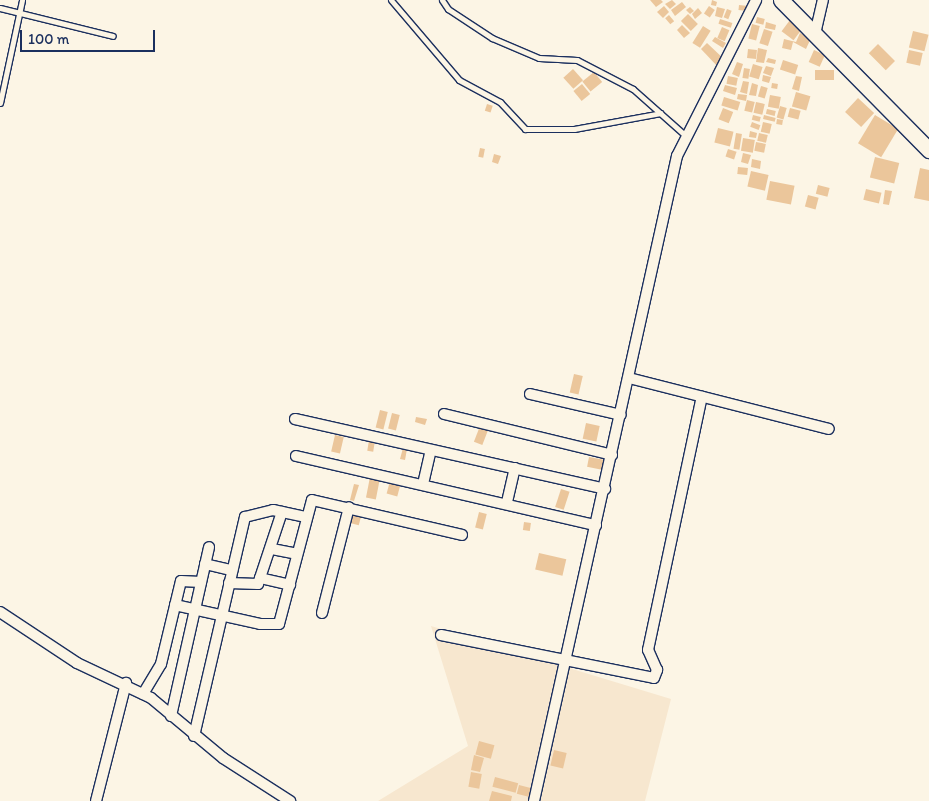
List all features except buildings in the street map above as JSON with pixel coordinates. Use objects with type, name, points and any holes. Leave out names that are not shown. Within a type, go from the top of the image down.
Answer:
[{"type":"main road","points":[[781,0],[929,150]]},
{"type":"street","points":[[534,801],[605,489],[677,156],[756,0]]},
{"type":"street","points":[[815,34],[823,0]]},
{"type":"street","points":[[629,378],[829,429]]},
{"type":"street","points":[[530,394],[621,415]]},
{"type":"street","points":[[441,635],[645,679],[656,675],[648,650],[702,397]]},
{"type":"street","points":[[444,414],[612,455]]},
{"type":"street","points":[[295,419],[605,489]]},
{"type":"street","points":[[423,484],[431,450]]},
{"type":"street","points":[[296,456],[507,502],[596,525]]},
{"type":"street","points":[[507,502],[514,468]]},
{"type":"street","points":[[174,605],[274,626],[282,619],[306,517],[312,500],[349,507],[462,535]]},
{"type":"street","points":[[322,613],[349,507]]},
{"type":"street","points":[[194,736],[232,570],[247,514],[282,512],[306,517]]},
{"type":"street","points":[[229,584],[255,585],[260,578],[272,549],[282,512]]},
{"type":"street","points":[[171,716],[209,547]]},
{"type":"street","points":[[272,549],[297,554]]},
{"type":"street","points":[[205,564],[232,570]]},
{"type":"street","points":[[260,578],[290,585]]},
{"type":"street","points":[[143,694],[161,664],[181,581],[201,582]]},
{"type":"street","points":[[0,612],[77,663],[126,683],[143,694],[194,736],[290,801]]},
{"type":"street","points":[[96,801],[126,683]]},
{"type":"lane","points":[[0,103],[22,0]]},
{"type":"lane","points":[[390,0],[459,80],[500,102],[525,129],[574,129],[660,113]]},
{"type":"lane","points":[[442,0],[448,9],[492,38],[538,58],[577,60],[633,89],[686,136]]},
{"type":"lane","points":[[0,8],[113,36]]},
{"type":"shaded area","points":[[431,626],[671,699],[645,801],[378,801],[468,746]]}]
